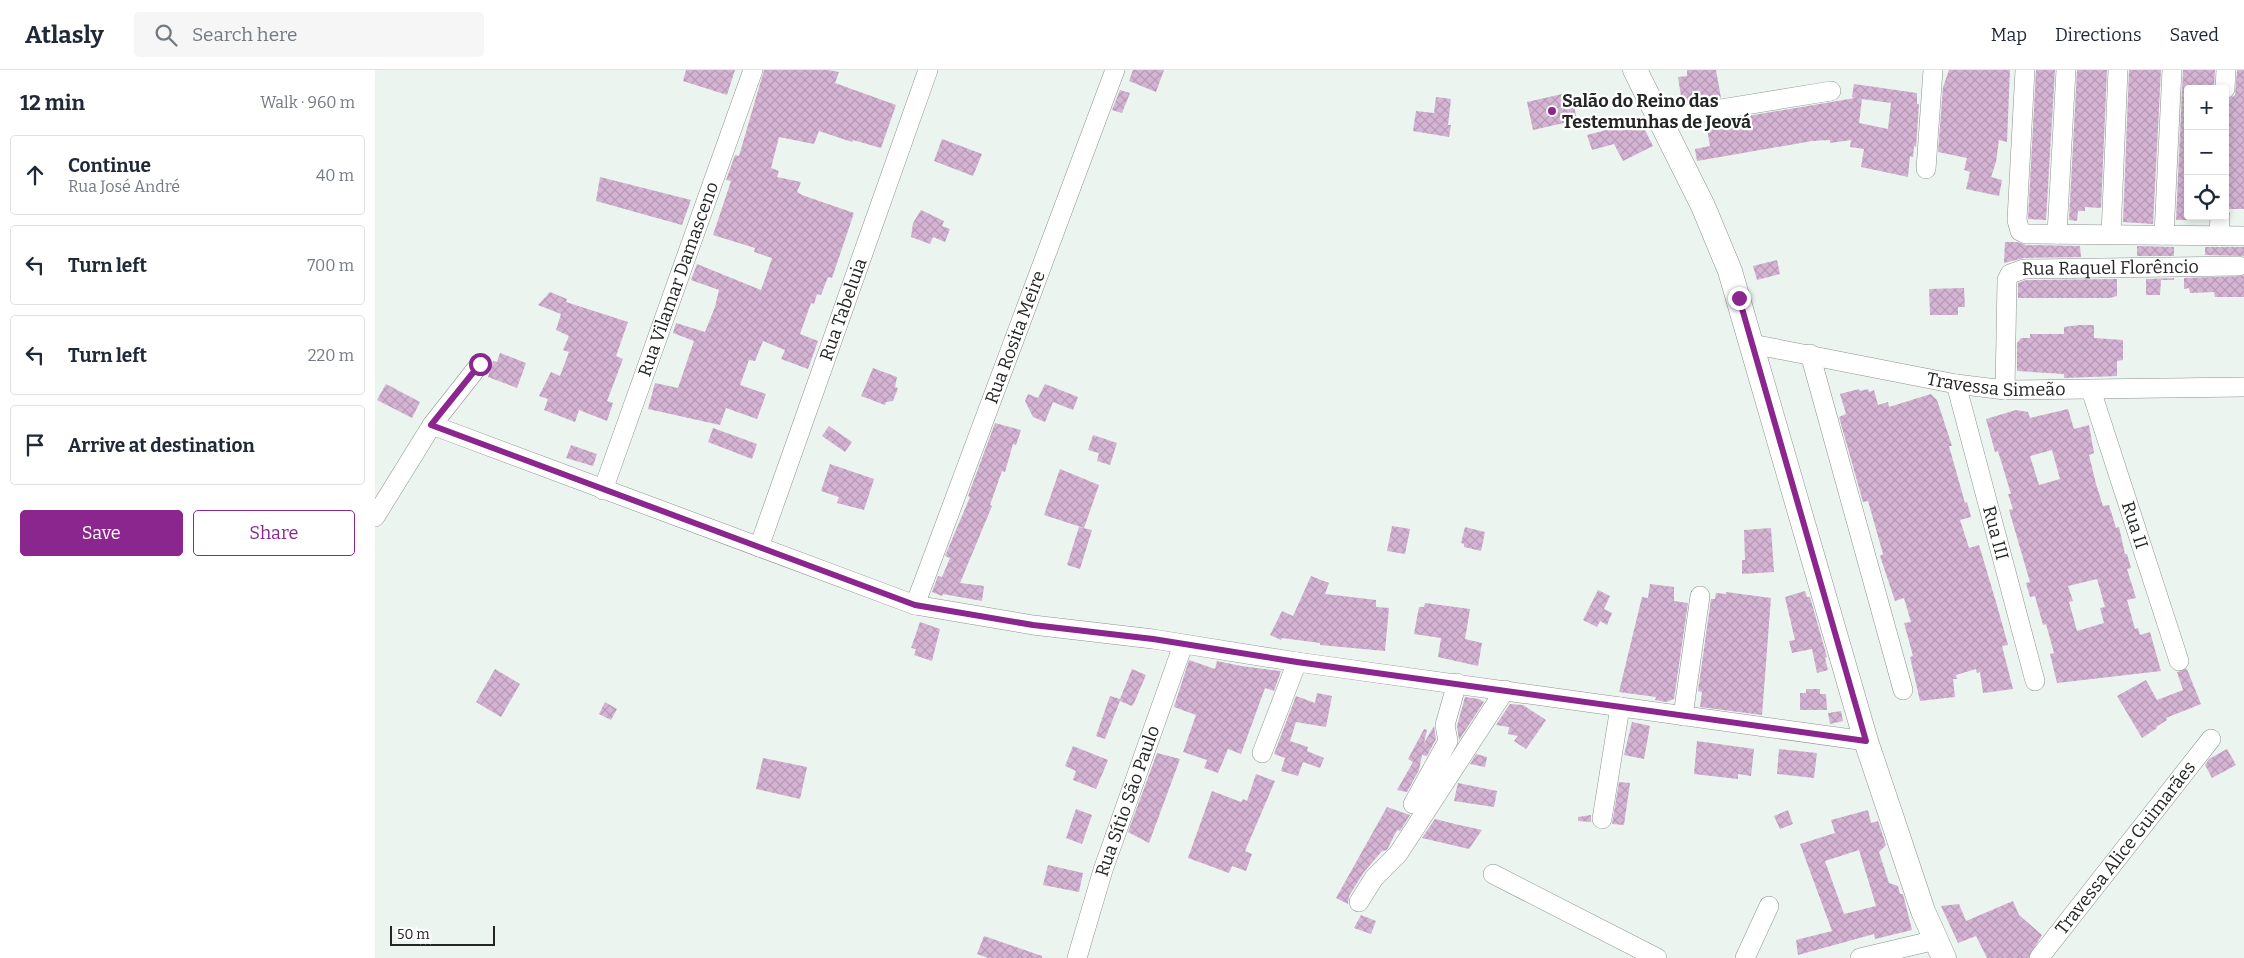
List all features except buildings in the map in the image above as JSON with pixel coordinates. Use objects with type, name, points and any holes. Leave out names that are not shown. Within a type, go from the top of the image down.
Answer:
[{"type":"main road","points":[[1635,70],[1723,251],[1752,344],[1866,741],[1923,911],[1940,949]]},
{"type":"street","name":"Rua Vilamar Damasceno","points":[[603,490],[753,70]]},
{"type":"street","name":"Rua Tabeluia","points":[[759,547],[928,70]]},
{"type":"street","name":"Rua Rosita Meire","points":[[915,605],[1115,70]]},
{"type":"street","points":[[1926,169],[1933,70]]},
{"type":"street","name":"Rua Raquel Florêncio","points":[[2025,70],[2017,220],[2018,228],[2023,233],[2244,236]]},
{"type":"street","points":[[2057,234],[2066,70]]},
{"type":"street","points":[[2111,234],[2118,70]]},
{"type":"street","points":[[2164,235],[2172,70]]},
{"type":"street","points":[[2225,70],[2225,85]]},
{"type":"street","points":[[1659,119],[1831,91]]},
{"type":"street","points":[[2219,236],[2220,220]]},
{"type":"street","name":"Rua Raquel Florêncio","points":[[2005,390],[2007,280],[2010,274],[2024,269],[2239,266]]},
{"type":"street","name":"Travessa Simeão","points":[[1752,344],[1956,384],[2005,390],[2244,387]]},
{"type":"street","points":[[1810,354],[1903,690]]},
{"type":"street","points":[[375,517],[431,425],[480,364]]},
{"type":"street","name":"Rua III","points":[[1956,384],[2035,681]]},
{"type":"street","name":"Rua II","points":[[2091,390],[2179,662]]},
{"type":"street","points":[[431,425],[915,605],[1033,625],[1866,741]]},
{"type":"street","points":[[1683,716],[1701,596]]},
{"type":"street","name":"Rua Sítio São Paulo","points":[[1077,958],[1103,870],[1183,645]]},
{"type":"street","points":[[1262,754],[1297,662]]},
{"type":"street","points":[[1413,804],[1448,741],[1445,725],[1457,683]]},
{"type":"street","points":[[1359,902],[1374,878],[1398,854],[1505,690]]},
{"type":"street","points":[[1602,819],[1620,707]]},
{"type":"street","name":"Travessa Alice Guimarães","points":[[2039,958],[2211,739]]},
{"type":"street","points":[[1493,874],[1657,958]]},
{"type":"street","points":[[1745,958],[1769,906]]},
{"type":"street","points":[[1860,958],[1940,949]]},
{"type":"place","name":"Salão do Reino das Testemunhas de Jeová","points":[[1552,111]]},
{"type":"route","points":[[480,364],[431,425],[915,605],[1033,625],[1153,639],[1297,662],[1866,741],[1739,298]]}]
